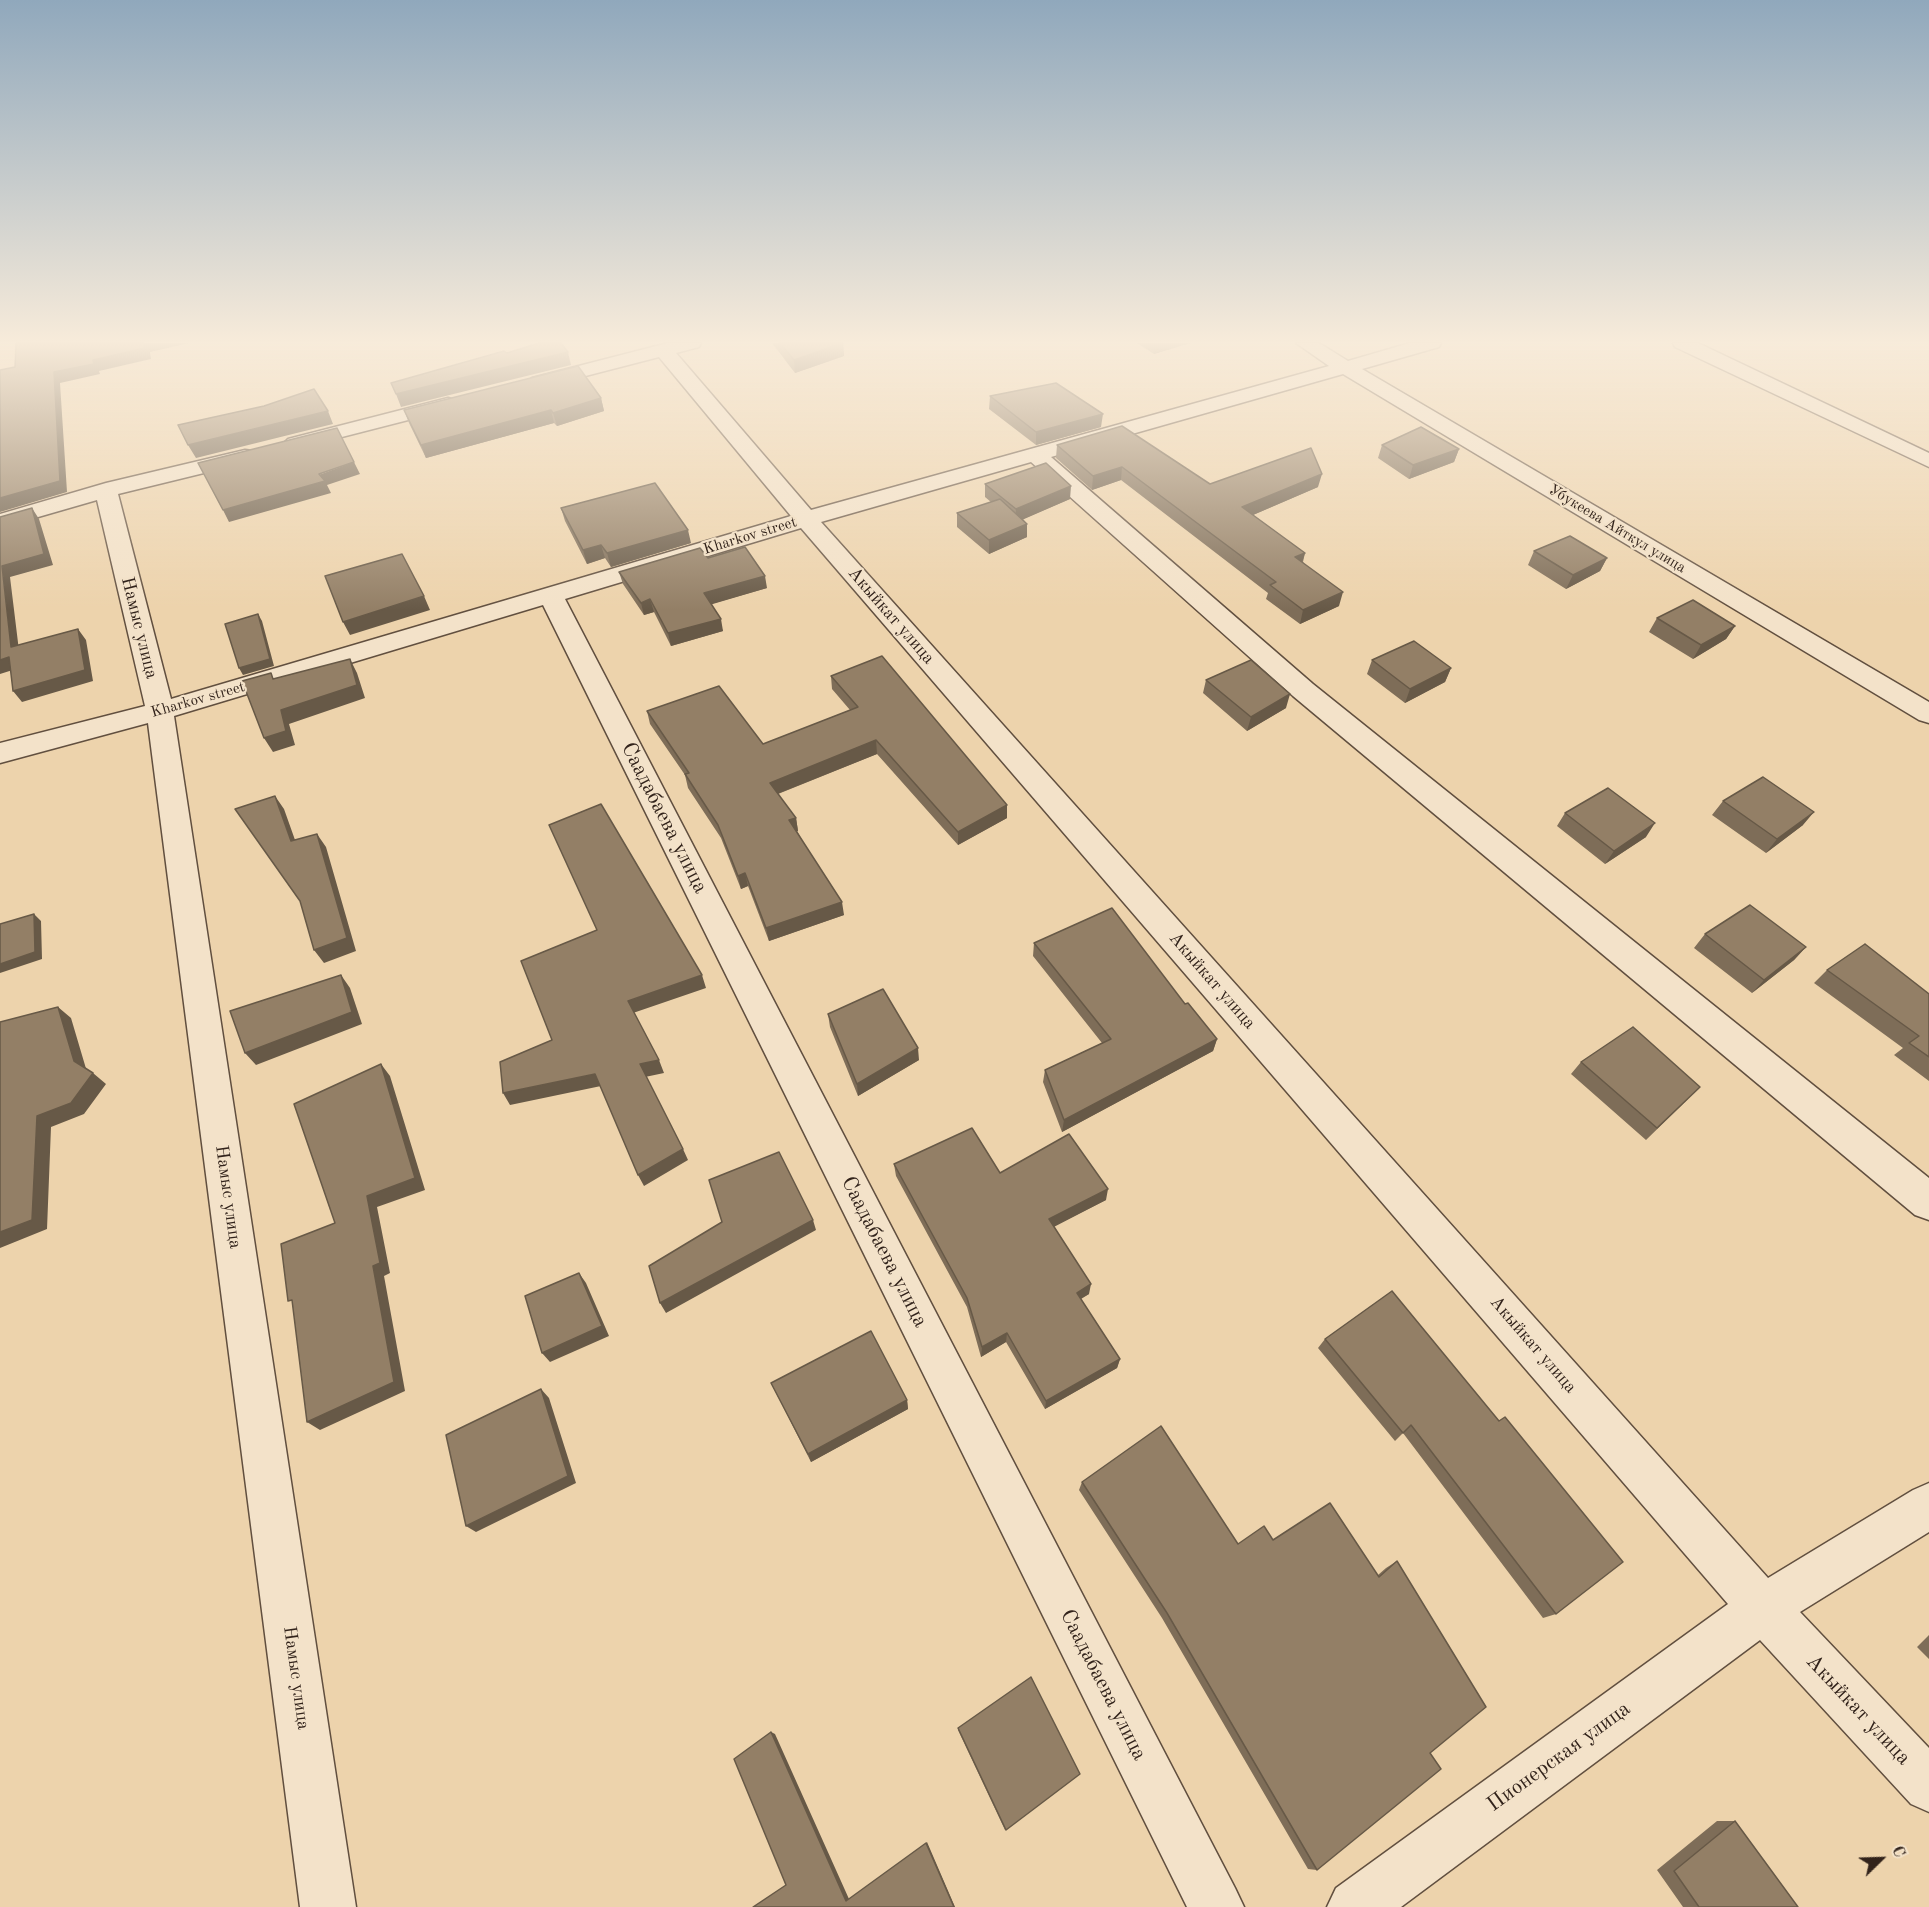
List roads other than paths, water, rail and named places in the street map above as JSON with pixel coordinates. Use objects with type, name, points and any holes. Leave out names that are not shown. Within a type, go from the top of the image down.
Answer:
[{"type":"street","points":[[0,521],[106,490],[338,432]]},
{"type":"street","name":"Акыйкат улица","points":[[741,432],[806,519],[1763,1608],[1929,1786]]},
{"type":"street","name":"Kharkov street","points":[[0,753],[160,711],[806,519],[1112,432]]},
{"type":"street","name":"Убукеева Айткул улица","points":[[1455,432],[1929,714]]},
{"type":"street","points":[[1870,432],[1929,460]]},
{"type":"street","points":[[1035,454],[1303,690],[1929,1202]]},
{"type":"street","name":"Намыс улица","points":[[106,490],[160,711],[328,1907]]},
{"type":"street","name":"Саадабаева улица","points":[[552,596],[1216,1907]]},
{"type":"street","points":[[1763,1608],[1929,1506]]},
{"type":"street","name":"Пионерская улица","points":[[1355,1907],[1763,1608]]}]
